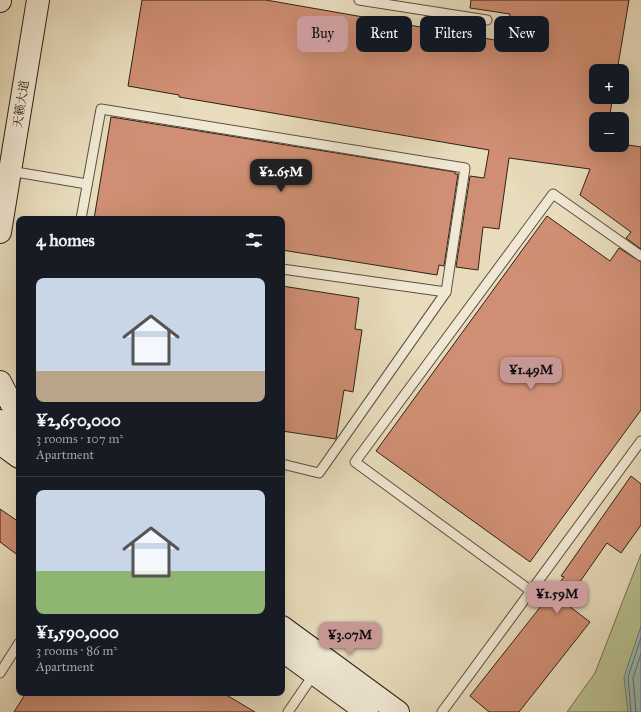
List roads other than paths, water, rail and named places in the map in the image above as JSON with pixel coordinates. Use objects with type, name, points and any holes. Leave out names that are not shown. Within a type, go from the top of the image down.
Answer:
[{"type":"main road","name":"天籁大道","points":[[0,232],[38,0]]},
{"type":"main road","points":[[0,382],[16,412]]},
{"type":"main road","points":[[0,421],[16,432]]},
{"type":"main road","points":[[0,443],[16,455]]},
{"type":"main road","points":[[285,629],[398,712]]},
{"type":"main road","points":[[285,652],[366,712]]},
{"type":"lane","points":[[359,0],[487,20]]},
{"type":"lane","points":[[82,216],[101,109],[465,168],[446,292],[319,473],[285,465]]},
{"type":"lane","points":[[10,171],[88,184]]},
{"type":"lane","points":[[531,591],[355,462],[552,194],[641,256]]},
{"type":"lane","points":[[285,269],[446,292]]},
{"type":"lane","points":[[442,712],[641,440]]},
{"type":"lane","points":[[0,673],[16,648]]},
{"type":"lane","points":[[288,712],[314,674]]},
{"type":"water","points":[[641,626],[641,712],[628,712],[624,677]]}]
